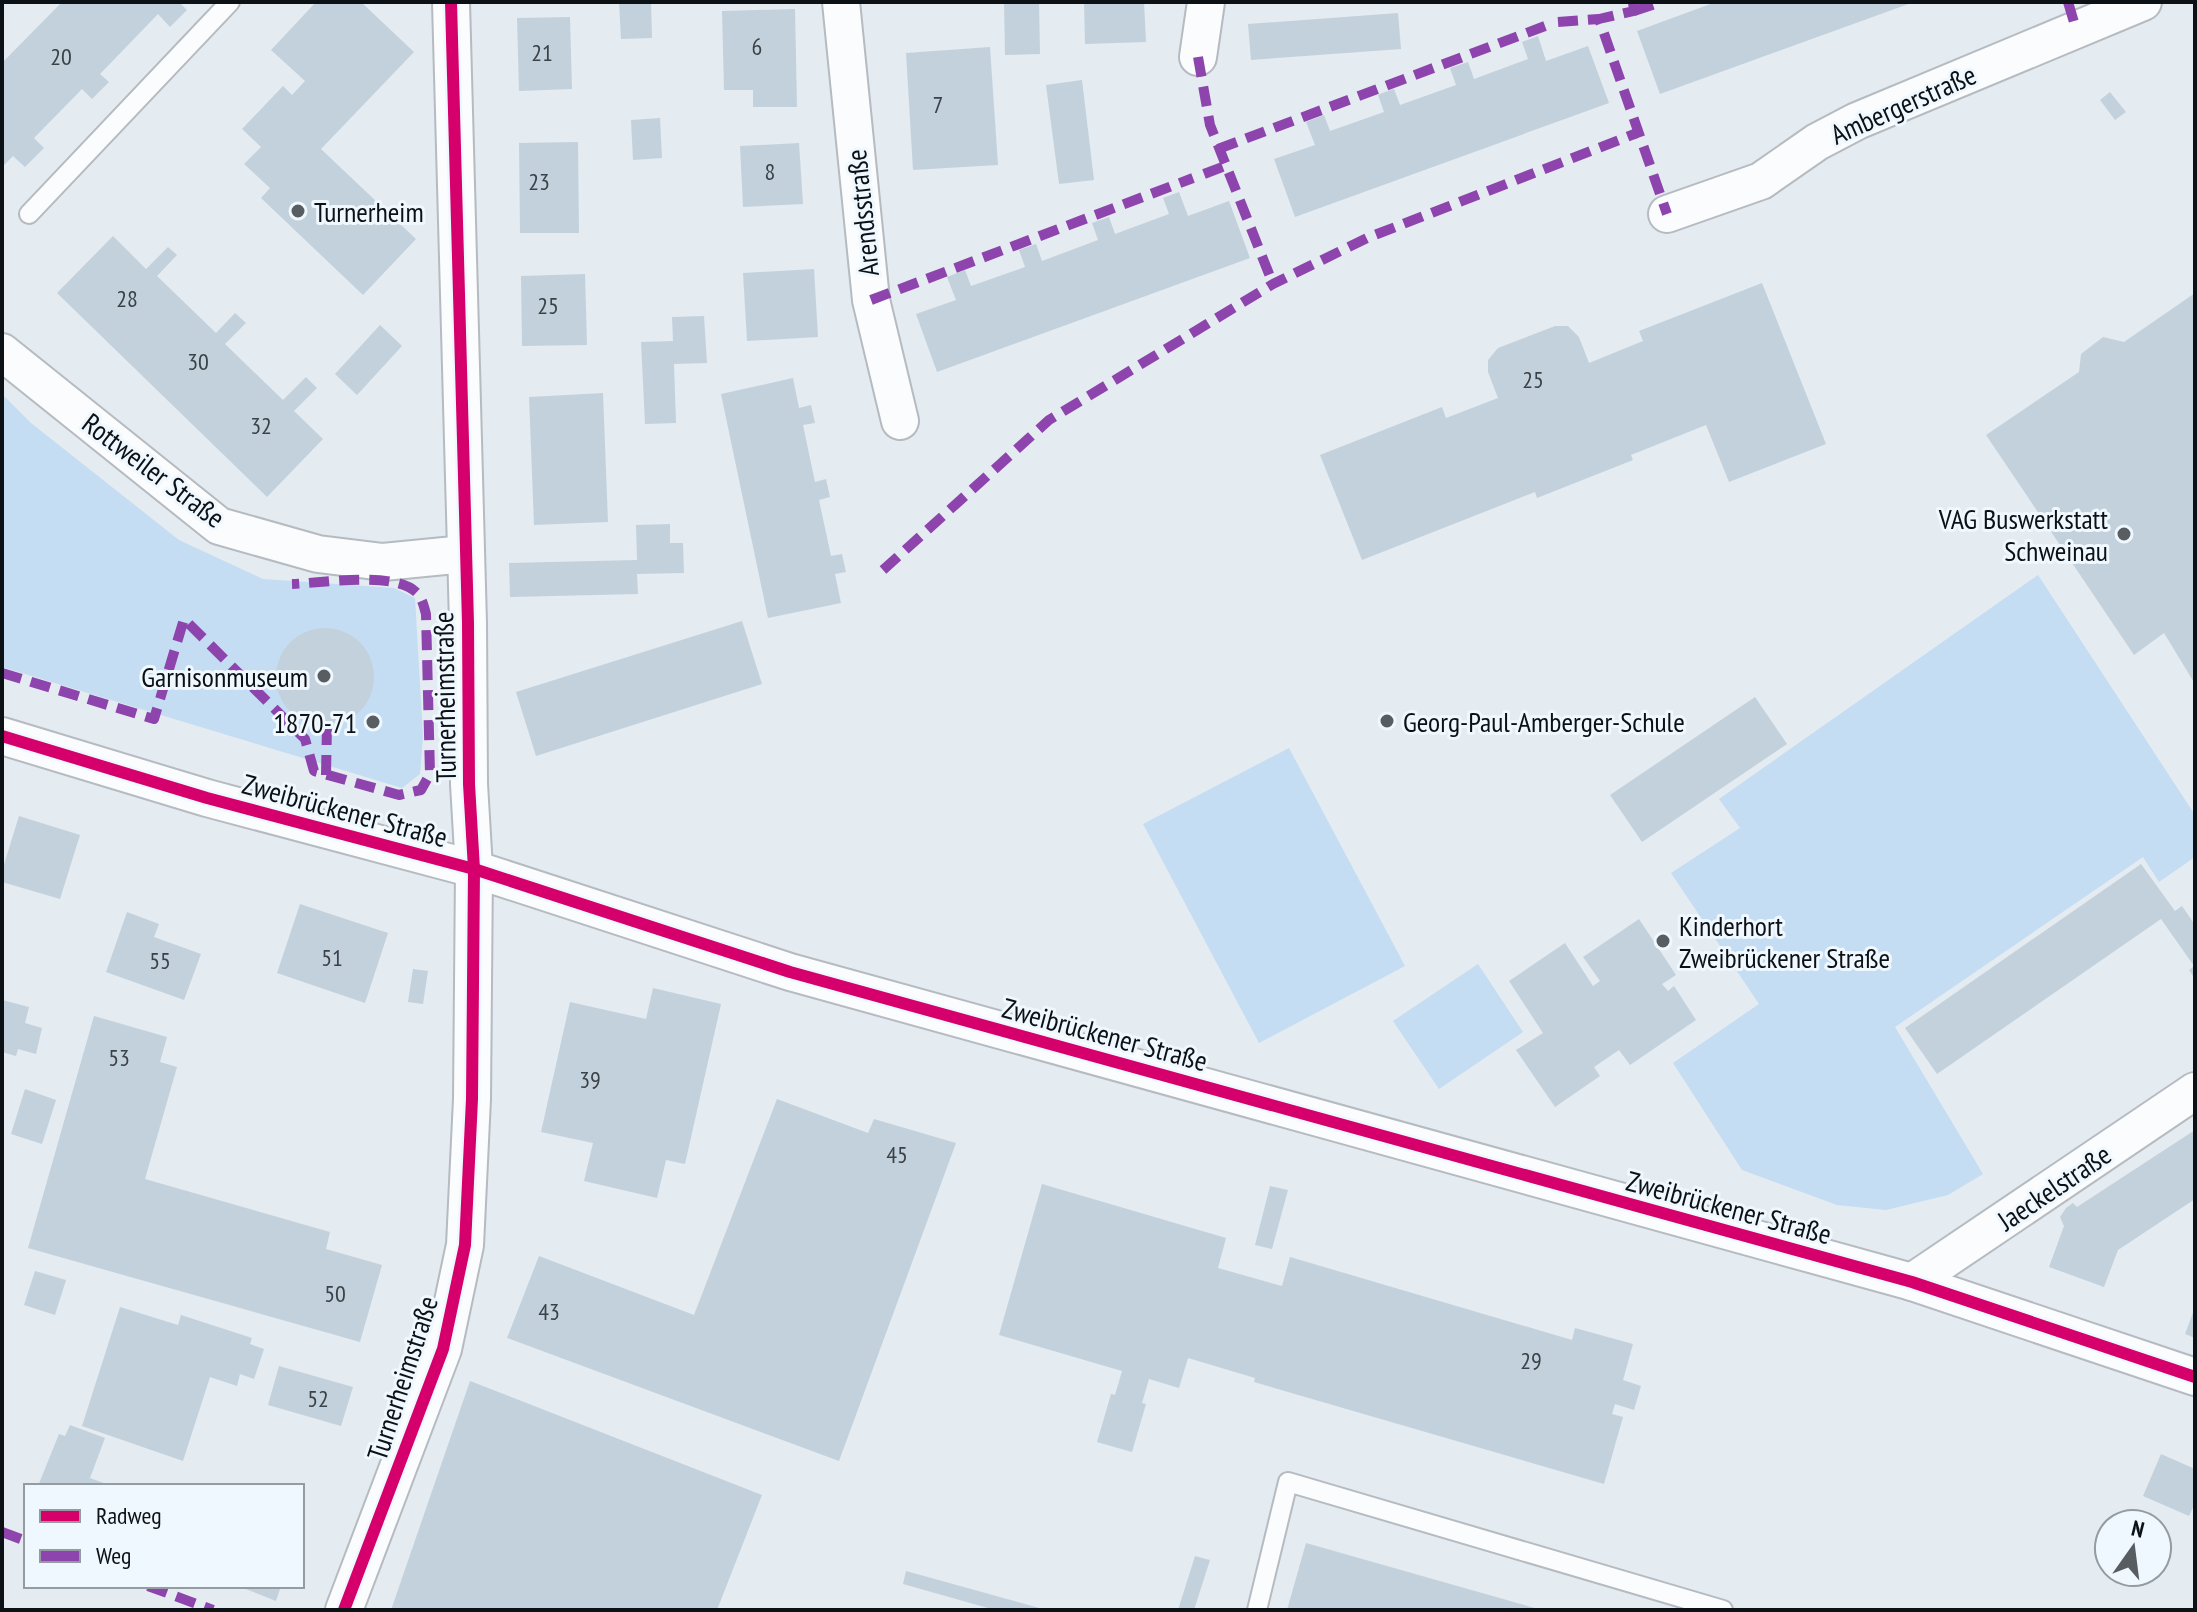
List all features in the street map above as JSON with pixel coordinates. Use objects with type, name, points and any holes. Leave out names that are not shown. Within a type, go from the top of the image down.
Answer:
[{"type":"street","name":"Turnerheimstraße","points":[[344,1610],[443,1349],[465,1245],[472,1099],[474,869],[469,784],[451,2]]},
{"type":"street","name":"Arendsstraße","points":[[841,2],[871,300],[900,421]]},
{"type":"street","points":[[1198,57],[1206,2]]},
{"type":"street","name":"Ambergerstraße","points":[[1667,214],[1761,181],[1817,142],[1857,121],[2143,2]]},
{"type":"street","name":"Rottweiler Straße","points":[[2,352],[219,526],[318,554],[383,562],[465,554]]},
{"type":"street","name":"Zweibrückener Straße","points":[[2,736],[207,798],[474,869],[790,972],[1912,1282],[2195,1377]]},
{"type":"street","name":"Jaeckelstraße","points":[[1912,1282],[2195,1091]]},
{"type":"lane","points":[[29,214],[230,2]]},
{"type":"lane","points":[[1257,1610],[1288,1482],[1723,1610]]},
{"type":"shaded area","points":[[2,394],[31,423],[179,540],[263,579],[394,588],[415,598],[423,736],[420,774],[402,788],[2,667]]},
{"type":"shaded area","points":[[2038,575],[2195,815],[2195,857],[2159,882],[2143,857],[1895,1027],[1983,1174],[1948,1195],[1886,1210],[1837,1205],[1742,1170],[1673,1063],[1759,1004],[1671,873],[1740,828],[1719,799]]},
{"type":"shaded area","points":[[1289,748],[1405,966],[1259,1043],[1143,824]]},
{"type":"shaded area","points":[[1478,964],[1523,1032],[1439,1089],[1393,1021]]},
{"type":"building","points":[[62,2],[179,2],[187,10],[170,27],[158,14],[100,74],[109,82],[92,99],[82,89],[34,138],[44,148],[25,167],[13,156],[2,167],[2,63]]},
{"type":"building","points":[[316,2],[361,2],[414,52],[321,149],[416,239],[363,295],[261,198],[270,188],[244,164],[261,147],[242,129],[283,86],[292,95],[305,81],[271,50]]},
{"type":"building","points":[[619,2],[651,2],[652,38],[621,39]]},
{"type":"building","points":[[1004,2],[1039,2],[1040,54],[1005,55]]},
{"type":"building","points":[[1084,2],[1144,2],[1146,42],[1085,44]]},
{"type":"building","points":[[1716,2],[1914,2],[1660,94],[1637,31]]},
{"type":"building","points":[[795,9],[797,107],[753,107],[753,90],[724,90],[722,11]]},
{"type":"building","points":[[1398,13],[1401,49],[1251,60],[1248,24]]},
{"type":"building","points":[[570,17],[572,89],[519,91],[517,18]]},
{"type":"building","points":[[1538,36],[1546,61],[1588,46],[1609,103],[1295,217],[1274,159],[1315,145],[1306,122],[1324,115],[1330,131],[1384,112],[1378,95],[1385,92],[1394,89],[1400,105],[1456,85],[1450,68],[1468,62],[1474,79],[1528,59],[1522,42]]},
{"type":"building","points":[[990,47],[998,165],[913,170],[906,53]]},
{"type":"building","points":[[1082,80],[1094,180],[1059,184],[1046,85]]},
{"type":"building","points":[[2110,92],[2126,112],[2115,120],[2100,100]]},
{"type":"building","points":[[660,118],[662,158],[633,160],[631,120]]},
{"type":"building","points":[[578,142],[579,233],[520,233],[519,143]]},
{"type":"building","points":[[799,143],[803,204],[743,207],[740,146]]},
{"type":"building","points":[[1179,192],[1188,216],[1229,201],[1250,258],[937,372],[916,314],[956,300],[947,277],[965,270],[971,286],[1025,267],[1019,250],[1036,244],[1042,261],[1098,240],[1092,223],[1109,217],[1115,234],[1169,214],[1163,198]]},
{"type":"building","points":[[113,236],[146,269],[168,247],[177,255],[157,276],[216,333],[235,313],[246,323],[225,344],[283,400],[306,377],[317,388],[294,411],[323,439],[267,497],[57,293]]},
{"type":"building","points":[[814,269],[818,337],[747,341],[743,273]]},
{"type":"building","points":[[585,274],[587,345],[522,346],[521,276]]},
{"type":"building","points":[[1762,283],[1826,444],[1729,482],[1706,425],[1631,455],[1633,460],[1537,498],[1535,492],[1362,560],[1320,455],[1442,407],[1446,418],[1498,398],[1488,372],[1488,360],[1498,348],[1555,326],[1568,326],[1579,337],[1589,363],[1643,341],[1639,331]]},
{"type":"building","name":"VAG Buswerkstatt Schweinau","points":[[2195,293],[2195,684],[2164,633],[2134,655],[1986,435],[2079,372],[2081,354],[2103,337],[2124,342]]},
{"type":"building","points":[[704,316],[707,363],[674,364],[676,423],[645,424],[641,342],[673,341],[672,317]]},
{"type":"building","points":[[380,325],[402,346],[357,395],[335,374]]},
{"type":"building","points":[[793,378],[799,408],[811,405],[815,423],[803,425],[815,482],[826,479],[830,497],[819,500],[831,556],[842,554],[846,572],[835,574],[841,603],[768,618],[721,394]]},
{"type":"building","points":[[603,393],[608,522],[534,525],[529,397]]},
{"type":"building","points":[[670,524],[670,543],[683,543],[684,573],[637,574],[638,594],[510,597],[509,563],[637,560],[636,525]]},
{"type":"building","points":[[742,621],[762,684],[536,756],[516,692]]},
{"type":"building","name":"Garnisonmuseum","points":[[325,628],[344,632],[359,643],[370,658],[374,677],[370,696],[359,711],[344,722],[325,726],[306,722],[291,711],[280,696],[276,677],[280,658],[291,643],[306,632]]},
{"type":"building","points":[[1755,697],[1787,744],[1642,842],[1610,795]]},
{"type":"building","points":[[19,816],[80,835],[60,899],[2,882],[2,871]]},
{"type":"building","points":[[2141,864],[2175,911],[2182,906],[2195,925],[2195,979],[2189,970],[2194,966],[2161,919],[1937,1074],[1905,1028]]},
{"type":"building","points":[[300,904],[388,933],[365,1003],[277,973]]},
{"type":"building","points":[[127,912],[159,924],[154,937],[201,954],[184,1000],[106,972]]},
{"type":"building","points":[[1639,919],[1676,975],[1662,984],[1668,991],[1674,986],[1696,1020],[1630,1065],[1619,1050],[1594,1067],[1600,1076],[1555,1107],[1516,1050],[1543,1033],[1509,981],[1565,943],[1593,986],[1600,981],[1583,957]]},
{"type":"building","points":[[413,969],[428,971],[423,1004],[408,1002]]},
{"type":"building","points":[[653,988],[721,1004],[685,1164],[666,1160],[657,1198],[584,1181],[593,1143],[541,1132],[570,1002],[646,1019]]},
{"type":"building","points":[[2,1000],[29,1007],[25,1023],[42,1028],[36,1054],[18,1049],[16,1056],[2,1052]]},
{"type":"building","points":[[94,1016],[167,1037],[160,1062],[177,1067],[145,1179],[330,1232],[326,1249],[382,1265],[360,1342],[28,1248]]},
{"type":"building","points":[[25,1089],[56,1100],[42,1144],[11,1134]]},
{"type":"building","points":[[777,1099],[868,1133],[874,1119],[956,1143],[839,1461],[507,1338],[539,1256],[694,1315]]},
{"type":"building","points":[[2195,1130],[2195,1199],[2118,1250],[2104,1287],[2049,1267],[2064,1226],[2060,1217],[2066,1208],[2073,1203],[2077,1207]]},
{"type":"building","points":[[1042,1184],[1226,1238],[1218,1268],[1282,1286],[1290,1257],[1572,1340],[1575,1328],[1633,1344],[1623,1380],[1641,1386],[1634,1410],[1615,1404],[1612,1414],[1623,1417],[1604,1484],[1254,1382],[1255,1378],[1188,1358],[1179,1388],[1149,1379],[1142,1403],[1146,1404],[1132,1452],[1097,1442],[1111,1394],[1115,1395],[1122,1371],[999,1335]]},
{"type":"building","points":[[1270,1186],[1288,1190],[1272,1249],[1255,1245]]},
{"type":"building","points":[[35,1271],[66,1280],[55,1315],[24,1305]]},
{"type":"building","points":[[120,1307],[178,1325],[181,1315],[252,1338],[250,1344],[264,1349],[254,1379],[240,1374],[237,1386],[210,1377],[183,1461],[82,1426]]},
{"type":"building","points":[[2195,1307],[2195,1338],[2185,1334]]},
{"type":"building","points":[[279,1366],[353,1387],[341,1426],[268,1405]]},
{"type":"building","points":[[470,1381],[762,1495],[717,1610],[391,1610]]},
{"type":"building","points":[[70,1425],[105,1438],[90,1478],[106,1484],[39,1484],[59,1434],[65,1436]]},
{"type":"building","points":[[2161,1454],[2195,1469],[2195,1503],[2189,1516],[2143,1496]]},
{"type":"building","points":[[1306,1543],[1538,1609],[1538,1610],[1287,1610]]},
{"type":"building","points":[[1195,1556],[1210,1560],[1194,1610],[1178,1610]]},
{"type":"building","points":[[906,1571],[1043,1609],[995,1610],[903,1584]]},
{"type":"building","points":[[243,1588],[280,1588],[276,1601]]},
{"type":"marked path","points":[[1633,2],[1634,11],[1599,19],[1667,214]]},
{"type":"marked path","points":[[1634,11],[1661,2]]},
{"type":"marked path","points":[[2068,2],[2076,29]]},
{"type":"marked path","points":[[1558,22],[1599,19]]},
{"type":"marked path","points":[[1218,149],[1545,26]]},
{"type":"marked path","points":[[1198,57],[1210,125],[1273,284]]},
{"type":"marked path","points":[[883,570],[1049,420],[1273,284],[1367,238],[1637,133]]},
{"type":"marked path","points":[[1204,174],[1225,166]]},
{"type":"marked path","points":[[871,300],[1193,178]]},
{"type":"marked path","points":[[2,673],[154,719],[184,619],[305,739],[314,771],[399,795],[421,790],[430,774],[426,614],[420,597],[406,586],[375,580],[292,584]]},
{"type":"marked path","points":[[326,775],[327,725]]},
{"type":"marked path","points":[[2,1532],[24,1540]]},
{"type":"marked path","points":[[153,1588],[213,1610]]},
{"type":"cycle path","points":[[344,1610],[443,1349],[465,1245],[472,1099],[474,869],[469,784],[468,623],[451,2]]},
{"type":"cycle path","points":[[2,736],[207,798],[474,869],[790,972],[1912,1282],[2195,1377]]},
{"type":"place","name":"Turnerheim","points":[[298,211]]},
{"type":"place","name":"VAG Buswerkstatt Schweinau","points":[[2124,534]]},
{"type":"place","name":"Garnisonmuseum","points":[[324,676]]},
{"type":"place","name":"Georg-Paul-Amberger-Schule","points":[[1387,721]]},
{"type":"place","name":"1870-71","points":[[373,722]]},
{"type":"place","name":"Kinderhort Zweibrückener Straße","points":[[1663,941]]}]
